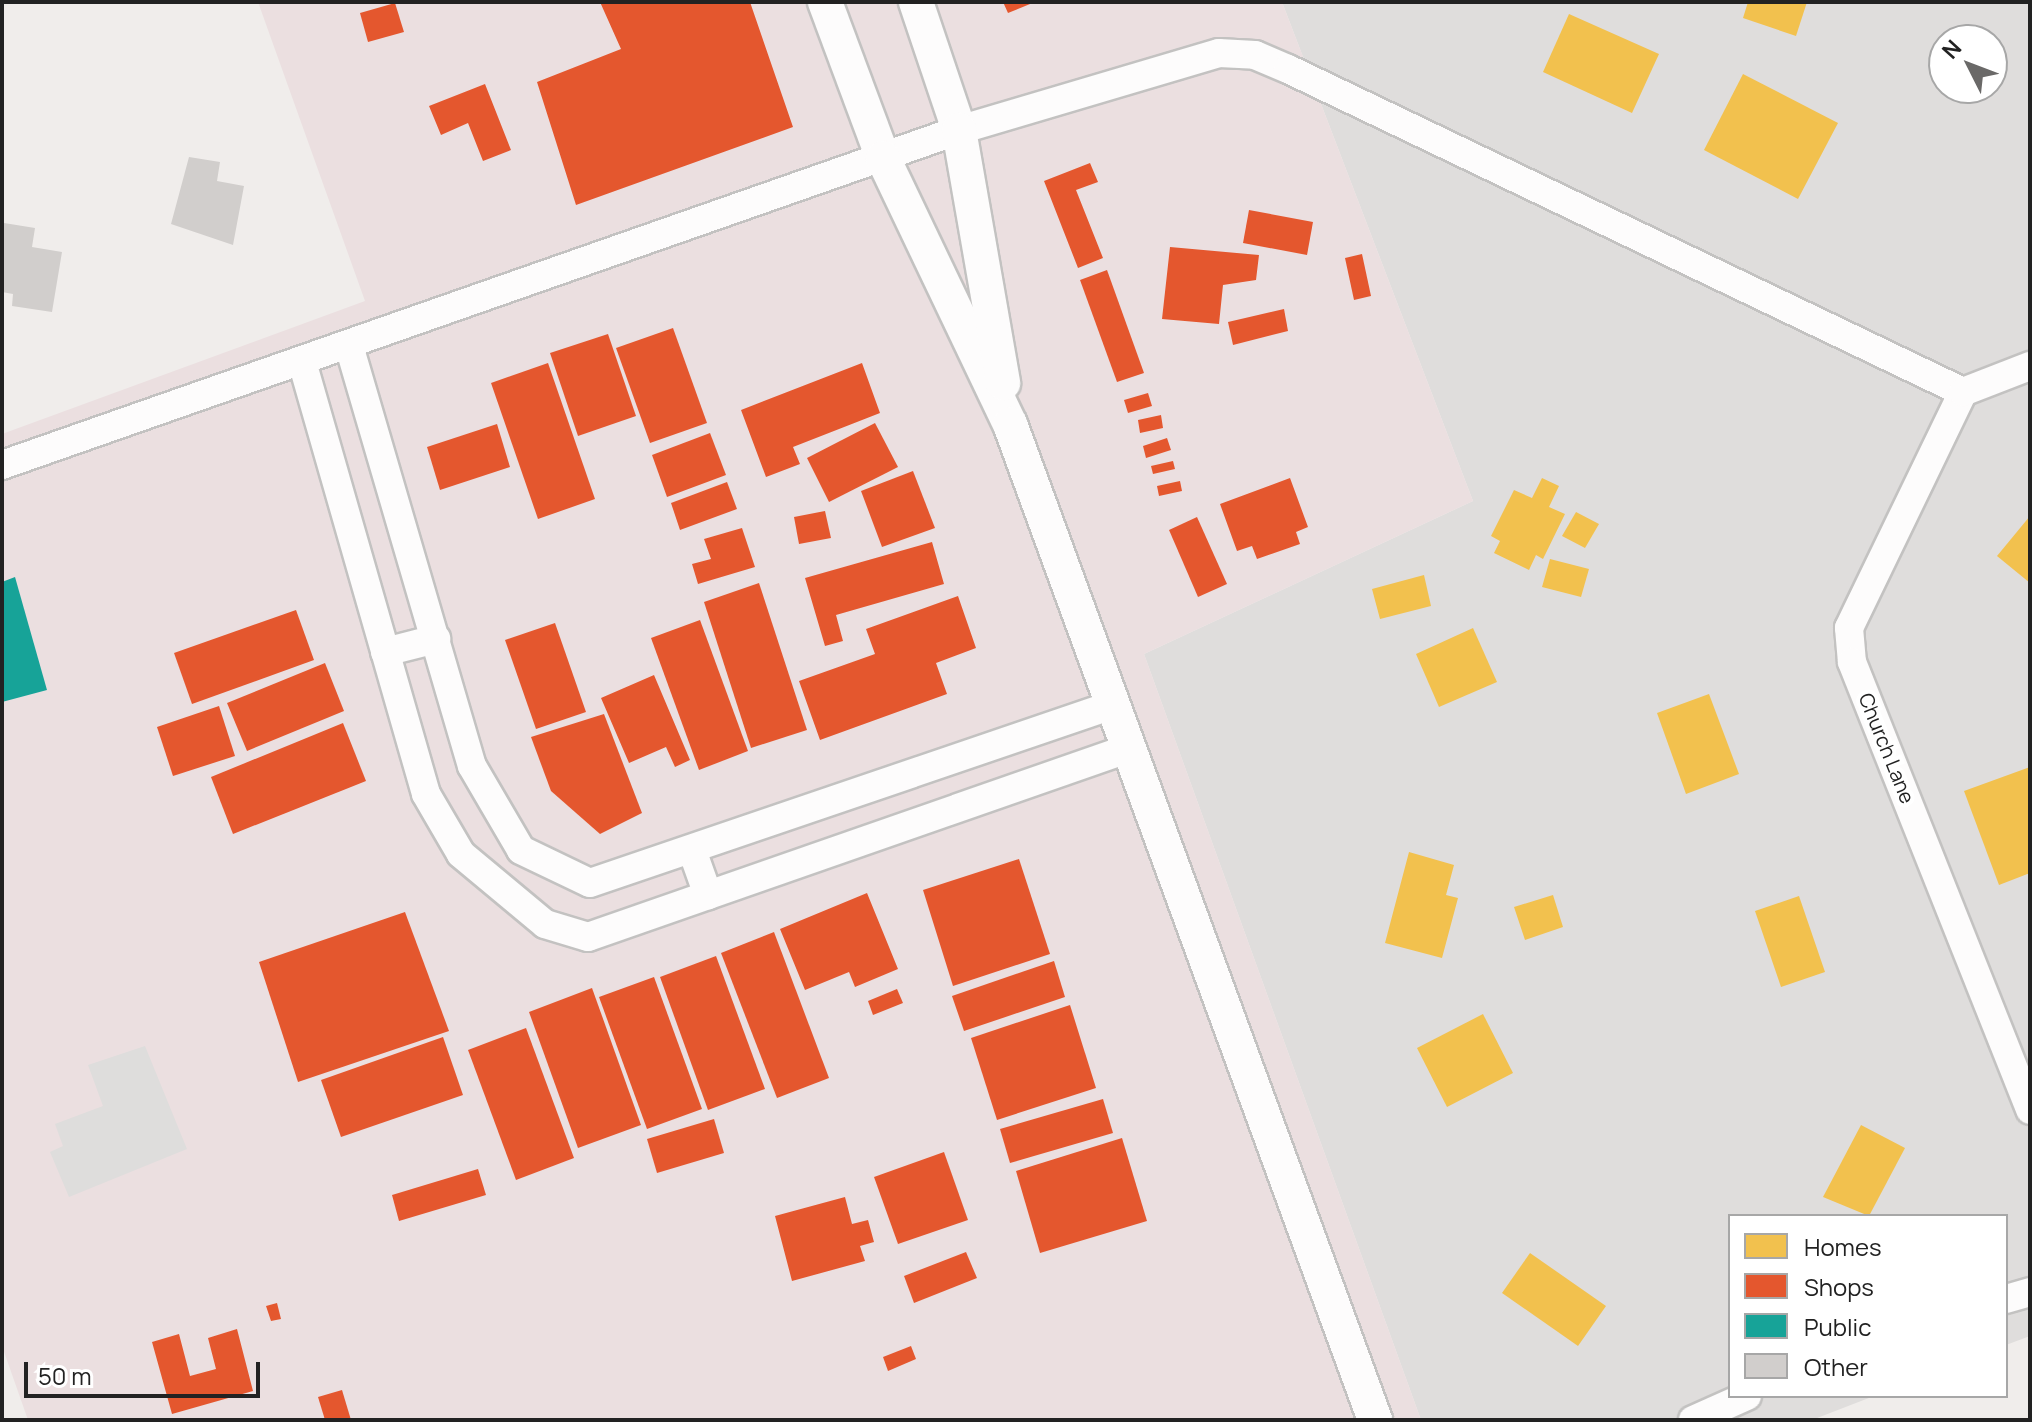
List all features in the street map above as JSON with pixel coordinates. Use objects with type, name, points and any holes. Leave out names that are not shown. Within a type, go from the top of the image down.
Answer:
[{"type":"street","points":[[825,2],[883,158],[1010,424],[1375,1420]]},
{"type":"street","points":[[916,2],[959,130],[1010,424]]},
{"type":"street","points":[[2,465],[350,349],[959,130],[1219,53],[1255,55],[1963,392],[2030,366]]},
{"type":"street","points":[[350,349],[472,766],[521,850],[590,883],[1113,705]]},
{"type":"street","points":[[303,365],[426,794],[461,854],[545,924],[588,937],[1130,748]]},
{"type":"street","name":"Church Lane","points":[[1963,392],[1849,628],[1852,662],[2030,1110]]},
{"type":"street","points":[[385,652],[436,639]]},
{"type":"street","points":[[692,850],[708,895]]},
{"type":"street","points":[[2008,1298],[2030,1292]]},
{"type":"street","points":[[1693,1420],[1742,1398]]},
{"type":"shaded area","points":[[258,2],[1282,2],[1473,501],[1144,654],[1421,1420],[28,1420],[2,1346],[2,434],[365,301]]},
{"type":"shaded area","points":[[1282,2],[2030,2],[2030,1336],[2008,1344],[2008,1214],[1728,1214],[1728,1398],[1869,1398],[1812,1420],[1421,1420],[1144,654],[1473,501]]},
{"type":"shaded area","points":[[145,1046],[187,1149],[69,1197],[50,1152],[63,1146],[55,1124],[103,1106],[88,1065]]},
{"type":"building: Homes","points":[[1748,2],[1807,2],[1796,36],[1743,18]]},
{"type":"building: Homes","points":[[1569,14],[1659,54],[1632,113],[1543,72]]},
{"type":"building: Homes","points":[[1743,74],[1838,123],[1798,199],[1704,150]]},
{"type":"building: Homes","points":[[1542,478],[1559,486],[1549,507],[1565,514],[1543,559],[1536,555],[1529,570],[1494,553],[1500,541],[1491,536],[1514,490],[1532,498]]},
{"type":"building: Homes","points":[[1576,512],[1599,524],[1585,548],[1562,536]]},
{"type":"building: Homes","points":[[2030,516],[2030,583],[1997,556]]},
{"type":"building: Homes","points":[[1550,559],[1589,569],[1581,597],[1542,587]]},
{"type":"building: Homes","points":[[1424,575],[1431,606],[1380,619],[1372,589]]},
{"type":"building: Homes","points":[[1473,628],[1497,682],[1439,707],[1416,654]]},
{"type":"building: Homes","points":[[1709,694],[1739,774],[1686,794],[1657,713]]},
{"type":"building: Homes","points":[[2030,767],[2030,873],[1999,885],[1964,791]]},
{"type":"building: Homes","points":[[1409,852],[1454,865],[1446,895],[1458,898],[1442,958],[1385,943]]},
{"type":"building: Homes","points":[[1553,895],[1563,927],[1525,940],[1514,907]]},
{"type":"building: Homes","points":[[1799,896],[1825,972],[1781,987],[1755,911]]},
{"type":"building: Homes","points":[[1483,1014],[1513,1073],[1447,1107],[1417,1048]]},
{"type":"building: Homes","points":[[1861,1125],[1905,1148],[1870,1214],[1823,1197]]},
{"type":"building: Homes","points":[[1530,1253],[1606,1306],[1578,1346],[1502,1293]]},
{"type":"building: Shops","points":[[600,2],[750,2],[793,127],[576,205],[537,82],[621,49]]},
{"type":"building: Shops","points":[[1003,2],[1035,2],[1008,13]]},
{"type":"building: Shops","points":[[395,3],[404,32],[368,42],[360,13]]},
{"type":"building: Shops","points":[[485,84],[511,150],[483,161],[468,123],[441,135],[429,106]]},
{"type":"building: Shops","points":[[1090,163],[1098,182],[1076,190],[1103,258],[1078,268],[1044,181]]},
{"type":"building: Shops","points":[[1249,210],[1313,222],[1307,255],[1243,243]]},
{"type":"building: Shops","points":[[1170,247],[1259,255],[1256,280],[1223,285],[1219,324],[1162,319]]},
{"type":"building: Shops","points":[[1362,254],[1371,296],[1354,300],[1345,258]]},
{"type":"building: Shops","points":[[1107,270],[1144,373],[1117,382],[1080,280]]},
{"type":"building: Shops","points":[[1284,309],[1288,331],[1233,345],[1228,322]]},
{"type":"building: Shops","points":[[673,328],[707,423],[650,443],[616,348]]},
{"type":"building: Shops","points":[[608,334],[636,416],[578,436],[550,353]]},
{"type":"building: Shops","points":[[548,363],[595,499],[538,519],[491,383]]},
{"type":"building: Shops","points":[[862,363],[880,413],[793,447],[800,464],[766,477],[741,410]]},
{"type":"building: Shops","points":[[1148,393],[1152,406],[1128,413],[1124,400]]},
{"type":"building: Shops","points":[[1161,415],[1163,428],[1140,433],[1138,420]]},
{"type":"building: Shops","points":[[875,423],[898,467],[829,502],[807,458]]},
{"type":"building: Shops","points":[[497,424],[510,467],[440,490],[427,447]]},
{"type":"building: Shops","points":[[710,433],[726,475],[667,497],[652,455]]},
{"type":"building: Shops","points":[[1167,438],[1171,450],[1146,458],[1143,446]]},
{"type":"building: Shops","points":[[1173,461],[1175,469],[1153,474],[1151,466]]},
{"type":"building: Shops","points":[[913,471],[935,528],[882,547],[861,491]]},
{"type":"building: Shops","points":[[1290,478],[1308,527],[1296,532],[1300,544],[1257,559],[1252,546],[1237,551],[1220,504]]},
{"type":"building: Shops","points":[[1180,481],[1182,491],[1159,496],[1157,486]]},
{"type":"building: Shops","points":[[727,482],[737,509],[680,530],[671,503]]},
{"type":"building: Shops","points":[[825,511],[831,538],[799,544],[794,517]]},
{"type":"building: Shops","points":[[1197,517],[1227,584],[1198,597],[1169,530]]},
{"type":"building: Shops","points":[[742,528],[755,567],[698,584],[692,564],[711,559],[704,539]]},
{"type":"building: Shops","points":[[932,542],[944,584],[836,615],[843,641],[825,646],[805,578]]},
{"type":"building: Shops","points":[[759,583],[807,730],[751,748],[704,602]]},
{"type":"building: Shops","points":[[958,596],[976,648],[936,663],[947,694],[820,740],[799,681],[875,654],[866,629]]},
{"type":"building: Shops","points":[[296,610],[314,660],[192,704],[174,653]]},
{"type":"building: Shops","points":[[700,620],[748,751],[699,770],[651,638]]},
{"type":"building: Shops","points":[[555,623],[586,712],[536,729],[505,640]]},
{"type":"building: Shops","points":[[325,663],[344,711],[247,751],[227,703]]},
{"type":"building: Shops","points":[[654,675],[690,760],[675,767],[666,747],[629,763],[601,698]]},
{"type":"building: Shops","points":[[219,706],[235,756],[173,776],[157,727]]},
{"type":"building: Shops","points":[[604,714],[642,813],[600,834],[551,791],[531,737]]},
{"type":"building: Shops","points":[[343,723],[366,781],[233,834],[211,777]]},
{"type":"building: Shops","points":[[1019,859],[1050,954],[953,986],[923,890]]},
{"type":"building: Shops","points":[[867,893],[898,969],[855,987],[849,972],[805,990],[780,929]]},
{"type":"building: Shops","points":[[405,912],[449,1031],[298,1082],[259,962]]},
{"type":"building: Shops","points":[[774,932],[829,1078],[777,1098],[721,953]]},
{"type":"building: Shops","points":[[716,956],[765,1089],[708,1110],[660,977]]},
{"type":"building: Shops","points":[[1054,961],[1065,997],[964,1031],[952,996]]},
{"type":"building: Shops","points":[[654,977],[702,1109],[647,1129],[599,997]]},
{"type":"building: Shops","points":[[592,988],[641,1125],[578,1148],[529,1012]]},
{"type":"building: Shops","points":[[897,989],[903,1003],[873,1015],[868,1001]]},
{"type":"building: Shops","points":[[1070,1005],[1096,1088],[997,1120],[971,1038]]},
{"type":"building: Shops","points":[[526,1028],[574,1158],[516,1180],[468,1050]]},
{"type":"building: Shops","points":[[443,1037],[463,1095],[341,1137],[321,1080]]},
{"type":"building: Shops","points":[[1103,1099],[1113,1133],[1010,1163],[1000,1129]]},
{"type":"building: Shops","points":[[714,1119],[724,1153],[657,1173],[647,1139]]},
{"type":"building: Shops","points":[[1122,1138],[1147,1221],[1040,1253],[1016,1171]]},
{"type":"building: Shops","points":[[944,1152],[968,1220],[898,1244],[874,1177]]},
{"type":"building: Shops","points":[[478,1169],[486,1195],[399,1221],[392,1195]]},
{"type":"building: Shops","points":[[845,1197],[852,1224],[868,1220],[874,1242],[860,1246],[865,1261],[792,1281],[775,1216]]},
{"type":"building: Shops","points":[[966,1252],[977,1278],[914,1303],[904,1276]]},
{"type":"building: Shops","points":[[277,1303],[281,1319],[271,1321],[266,1306]]},
{"type":"building: Shops","points":[[237,1329],[253,1391],[172,1414],[152,1342],[179,1334],[190,1376],[216,1369],[208,1338]]},
{"type":"building: Shops","points":[[911,1346],[916,1359],[888,1371],[883,1357]]},
{"type":"building: Shops","points":[[342,1390],[351,1420],[325,1420],[318,1397]]},
{"type":"building: Public","points":[[15,577],[47,690],[2,702],[2,582]]},
{"type":"building: Other","points":[[189,157],[220,162],[217,181],[244,186],[233,245],[171,224]]},
{"type":"building: Other","points":[[4,223],[35,228],[32,247],[62,252],[52,312],[12,306],[13,294],[2,292]]}]
